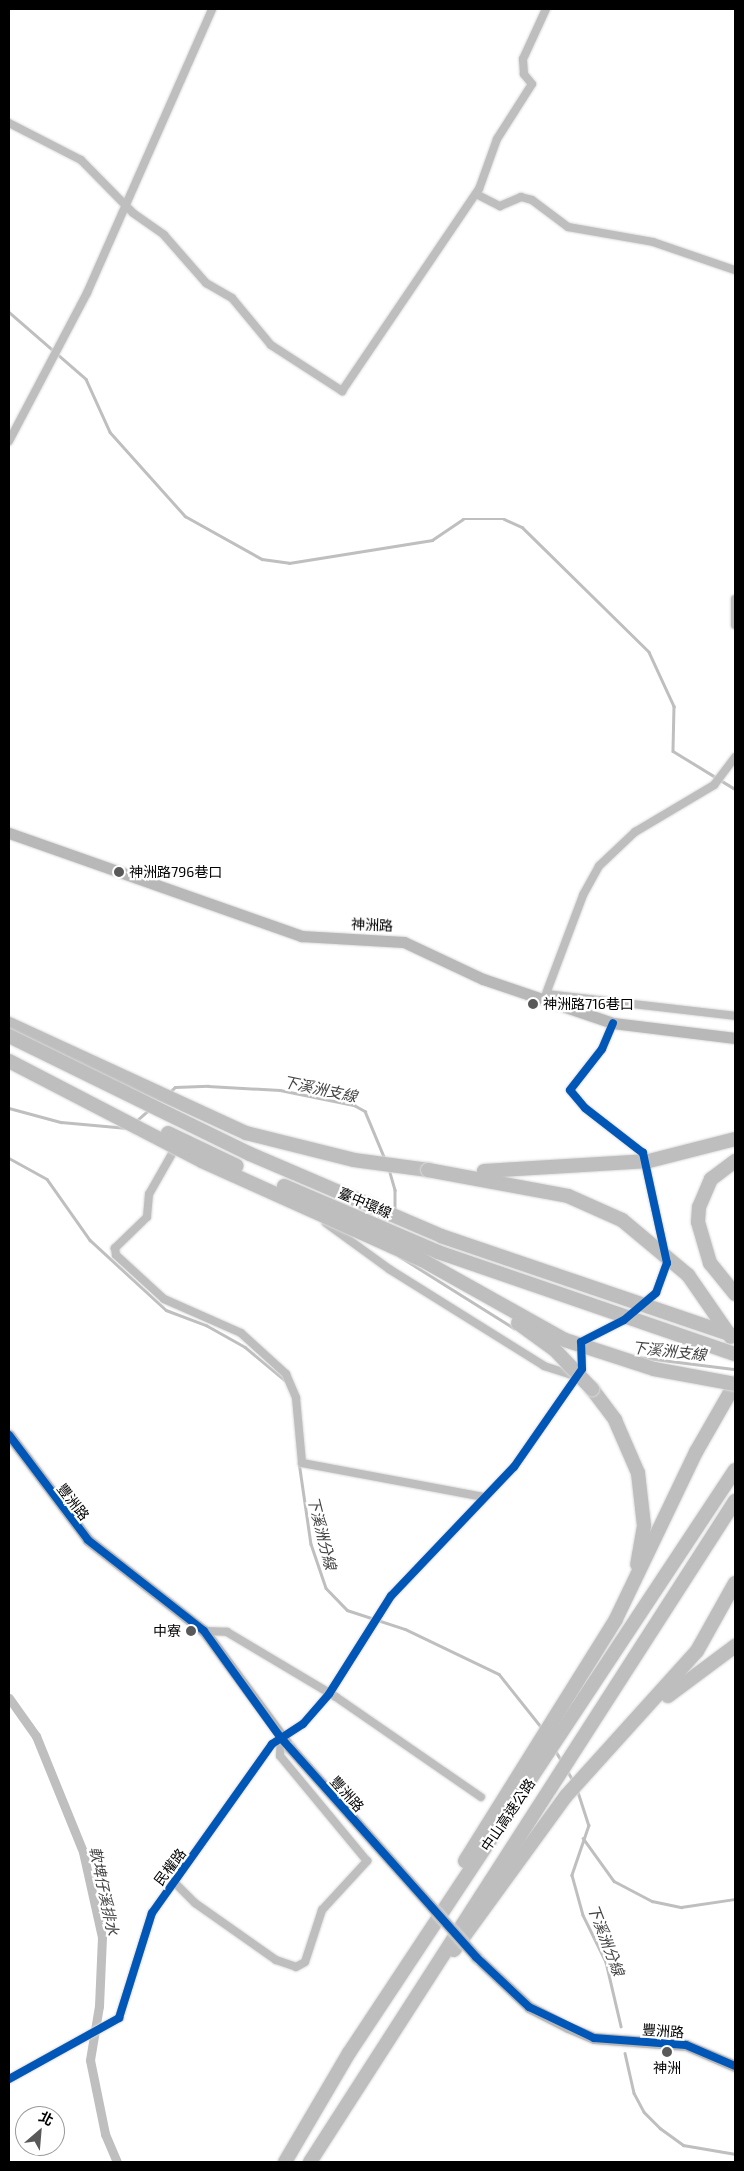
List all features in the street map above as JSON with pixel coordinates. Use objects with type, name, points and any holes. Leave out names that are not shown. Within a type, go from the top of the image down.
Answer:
[{"type":"highway","points":[[9,1024],[246,1133],[354,1160],[428,1170],[568,1196],[622,1220],[688,1275],[719,1315],[735,1346]]},
{"type":"highway","name":"臺中環線","points":[[9,1036],[197,1129],[441,1236],[735,1336]]},
{"type":"highway","name":"臺中環線","points":[[9,1055],[238,1167],[438,1252],[735,1354]]},
{"type":"highway","points":[[9,1061],[202,1161],[378,1238],[565,1340],[598,1353],[654,1369],[735,1384],[696,1452],[616,1619],[558,1728]]},
{"type":"highway","points":[[428,1170],[524,1171],[649,1161],[735,1139]]},
{"type":"highway","points":[[735,1161],[711,1178],[699,1207],[698,1222],[710,1263],[735,1294]]},
{"type":"highway","points":[[460,1282],[555,1350],[592,1389],[633,1454],[643,1498],[641,1550],[616,1619]]},
{"type":"highway","name":"中山高速公路","points":[[285,2162],[350,2053],[558,1728],[735,1470]]},
{"type":"highway","name":"中山高速公路","points":[[310,2162],[385,2040],[735,1501]]},
{"type":"highway","points":[[686,1675],[714,1628],[735,1583]]},
{"type":"highway","points":[[385,2040],[566,1796],[597,1761],[651,1706],[686,1675],[735,1646]]},
{"type":"street","points":[[9,441],[78,311],[212,9]]},
{"type":"street","points":[[9,123],[75,156],[125,204],[164,235],[206,283],[232,298],[271,345],[342,391],[476,194],[497,139],[532,84],[524,74],[523,59],[546,9]]},
{"type":"street","points":[[476,194],[500,206],[521,197],[532,200],[568,226],[653,242],[735,270]]},
{"type":"street","points":[[735,599],[735,625]]},
{"type":"street","points":[[544,1003],[583,895],[604,860],[635,832],[714,785],[735,756]]},
{"type":"street","name":"神洲路","points":[[9,833],[301,936],[404,942],[544,1003],[613,1023],[735,1038]]},
{"type":"street","points":[[547,991],[735,1016]]},
{"type":"street","points":[[9,1055],[176,1145],[305,1210],[389,1269],[544,1366],[577,1377],[582,1369],[581,1342],[624,1320],[656,1293],[667,1263],[643,1153],[585,1108],[570,1090],[602,1050],[613,1023]]},
{"type":"street","points":[[176,1145],[149,1194],[147,1218],[115,1248],[116,1256],[164,1299],[241,1333],[286,1374],[296,1398],[302,1463],[484,1497]]},
{"type":"street","name":"民權路","points":[[9,2079],[82,2038],[110,2026],[119,2018],[152,1913],[272,1744],[303,1724],[329,1694],[374,1617],[514,1467],[577,1377]]},
{"type":"street","name":"豐洲路","points":[[9,1435],[88,1540],[204,1631],[281,1738],[476,1957],[530,2007],[594,2038],[686,2045],[735,2066]]},
{"type":"street","points":[[204,1631],[227,1632],[329,1694],[481,1797]]},
{"type":"street","points":[[174,1882],[195,1903],[276,1960],[296,1967],[305,1962],[325,1905],[367,1860],[280,1756],[281,1738]]},
{"type":"waterway","points":[[9,312],[86,379],[110,432],[185,516],[262,559],[289,563],[432,540],[463,519],[504,519],[522,527],[649,652],[674,706],[673,751],[735,789]]},
{"type":"waterway","name":"下溪洲支線","points":[[169,1093],[175,1087],[208,1086],[280,1090],[354,1105],[365,1111],[385,1159]]},
{"type":"waterway","name":"下溪洲支線","points":[[9,1108],[61,1122],[127,1128]]},
{"type":"waterway","name":"下溪洲支線","points":[[135,1122],[150,1109]]},
{"type":"waterway","name":"下溪洲分線","points":[[9,1158],[47,1179],[90,1240],[166,1310],[206,1325],[245,1347],[287,1382]]},
{"type":"waterway","name":"下溪洲支線","points":[[389,1169],[395,1190],[395,1210]]},
{"type":"waterway","name":"下溪洲支線","points":[[399,1256],[514,1328]]},
{"type":"waterway","name":"下溪洲支線","points":[[638,1357],[735,1369]]},
{"type":"waterway","name":"下溪洲分線","points":[[299,1462],[311,1544],[326,1588],[347,1610],[405,1629],[499,1674],[542,1728]]},
{"type":"waterway","name":"軟埤仔溪排水","points":[[9,1698],[36,1736],[83,1852],[102,1937],[99,2006],[90,2060],[105,2134],[117,2162]]},
{"type":"waterway","name":"下溪洲分線","points":[[555,1750],[561,1760]]},
{"type":"waterway","name":"下溪洲分線","points":[[568,1772],[574,1782]]},
{"type":"waterway","name":"下溪洲分線","points":[[577,1789],[589,1825],[572,1875],[583,1915],[606,1962],[621,2026]]},
{"type":"waterway","points":[[583,1838],[614,1881],[652,1901],[681,1907],[735,1899]]},
{"type":"waterway","name":"下溪洲分線","points":[[625,2053],[634,2093],[644,2112],[660,2128],[683,2145],[735,2154]]},
{"type":"cycle path","points":[[9,2079],[119,2018],[152,1913],[272,1744],[303,1724],[329,1694],[391,1596],[514,1467],[582,1369],[581,1342],[624,1320],[656,1293],[667,1263],[643,1153],[585,1108],[570,1090],[602,1049],[613,1023]]},
{"type":"cycle path","points":[[9,1435],[88,1540],[204,1631],[281,1738],[476,1957],[529,2007],[594,2038],[686,2045],[735,2066]]},
{"type":"place","name":"神洲路796巷口","points":[[119,872]]},
{"type":"place","name":"神洲路716巷口","points":[[533,1004]]},
{"type":"place","name":"中寮","points":[[191,1631]]},
{"type":"place","name":"神洲","points":[[667,2052]]}]
